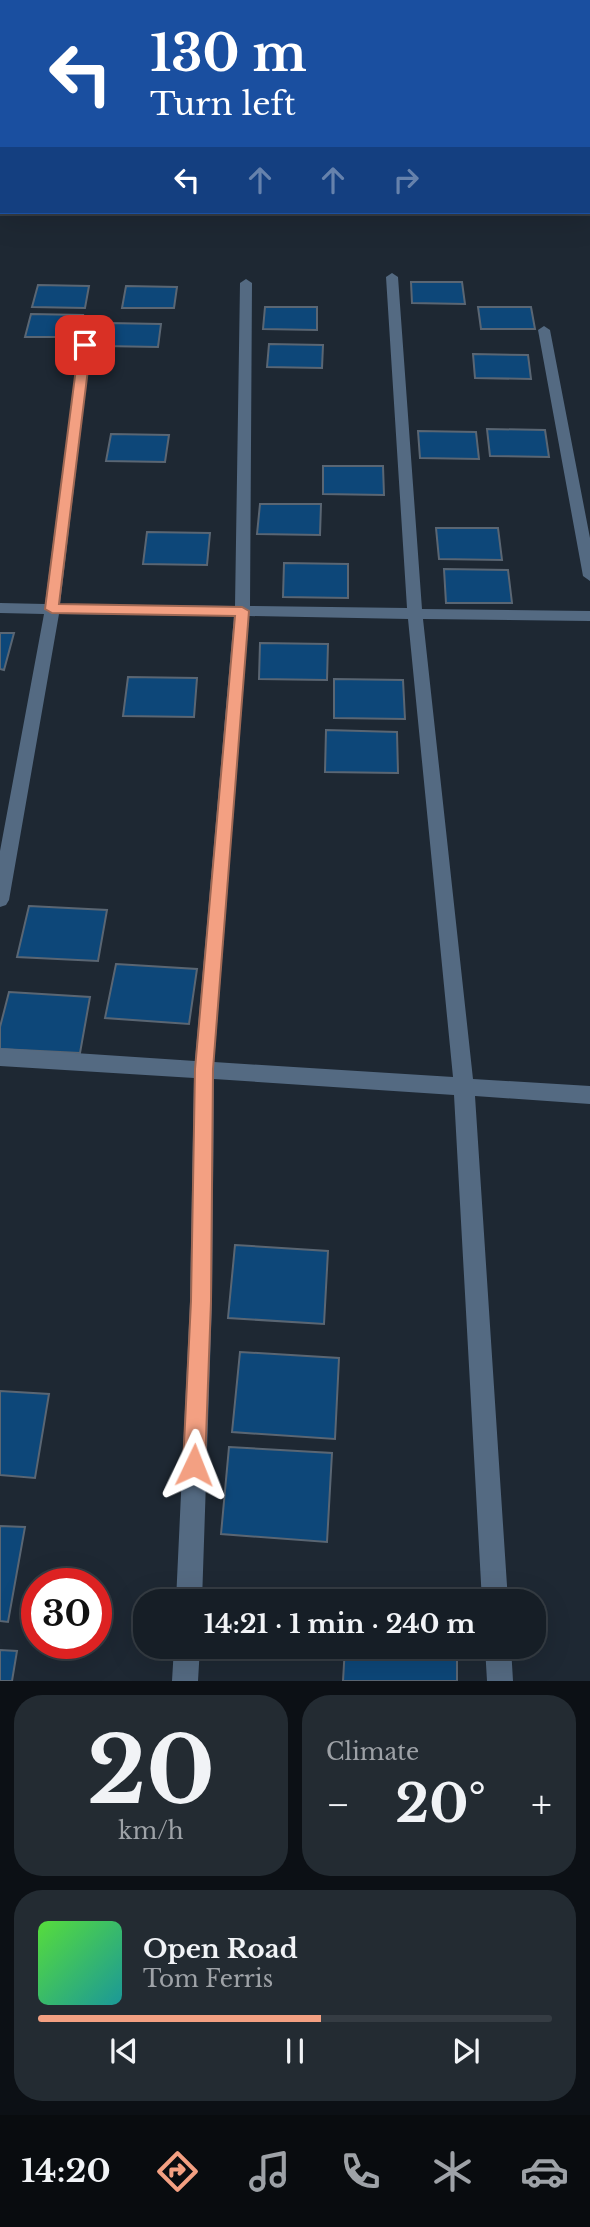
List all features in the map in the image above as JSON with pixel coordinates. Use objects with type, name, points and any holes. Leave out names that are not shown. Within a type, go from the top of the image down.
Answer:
[{"type":"street","points":[[392,277],[415,614],[464,1087],[494,1589]]},
{"type":"street","points":[[189,1589],[201,1301],[204,1069],[242,611],[246,283]]},
{"type":"street","points":[[544,330],[590,576]]},
{"type":"street","points":[[0,900],[52,609],[85,345]]},
{"type":"street","points":[[0,608],[590,616]]},
{"type":"street","points":[[0,1057],[590,1095]]},
{"type":"street","points":[[185,1681],[186,1659]]},
{"type":"street","points":[[499,1659],[500,1681]]},
{"type":"building","points":[[411,282],[462,282],[465,304],[412,303]]},
{"type":"building","points":[[38,285],[89,286],[85,308],[32,307]]},
{"type":"building","points":[[126,286],[177,287],[174,308],[122,308]]},
{"type":"building","points":[[265,307],[317,307],[317,330],[263,329]]},
{"type":"building","points":[[478,307],[531,307],[535,329],[481,329]]},
{"type":"building","points":[[31,314],[83,315],[78,337],[25,337]]},
{"type":"building","points":[[108,323],[161,324],[158,347],[103,346]]},
{"type":"building","points":[[269,344],[323,345],[322,368],[267,367]]},
{"type":"building","points":[[473,354],[528,355],[531,379],[475,378]]},
{"type":"building","points":[[487,429],[545,430],[549,457],[490,456]]},
{"type":"building","points":[[418,431],[476,432],[479,459],[420,458]]},
{"type":"building","points":[[111,434],[169,435],[165,462],[106,461]]},
{"type":"building","points":[[323,466],[383,466],[384,495],[323,494]]},
{"type":"building","points":[[260,504],[321,504],[320,535],[257,534]]},
{"type":"building","points":[[436,528],[498,528],[502,560],[439,559]]},
{"type":"building","points":[[147,532],[210,533],[207,565],[143,564]]},
{"type":"building","points":[[284,563],[348,564],[348,598],[283,597]]},
{"type":"building","points":[[444,569],[508,570],[512,603],[446,603]]},
{"type":"building","points":[[0,633],[14,633],[4,670],[0,669]]},
{"type":"building","points":[[260,643],[328,644],[327,680],[259,679]]},
{"type":"building","points":[[128,677],[197,678],[194,717],[123,716]]},
{"type":"building","points":[[334,679],[403,680],[405,719],[334,718]]},
{"type":"building","points":[[326,730],[397,732],[398,773],[325,772]]},
{"type":"building","points":[[29,906],[107,910],[98,961],[17,957]]},
{"type":"building","points":[[116,964],[197,969],[189,1024],[105,1018]]},
{"type":"building","points":[[9,992],[90,997],[80,1053],[0,1049],[0,1027]]},
{"type":"building","points":[[235,1245],[328,1251],[324,1324],[228,1318]]},
{"type":"building","points":[[240,1352],[339,1358],[335,1439],[232,1432]]},
{"type":"building","points":[[0,1391],[49,1394],[35,1478],[0,1475]]},
{"type":"building","points":[[229,1447],[332,1453],[327,1542],[221,1534]]},
{"type":"building","points":[[0,1526],[25,1527],[8,1622],[0,1621]]},
{"type":"building","points":[[0,1650],[17,1651],[12,1681],[0,1681]]},
{"type":"building","points":[[344,1659],[457,1659],[457,1681],[343,1681]]},
{"type":"route","points":[[85,345],[52,609],[242,611],[204,1069],[201,1301],[194,1465]]}]
